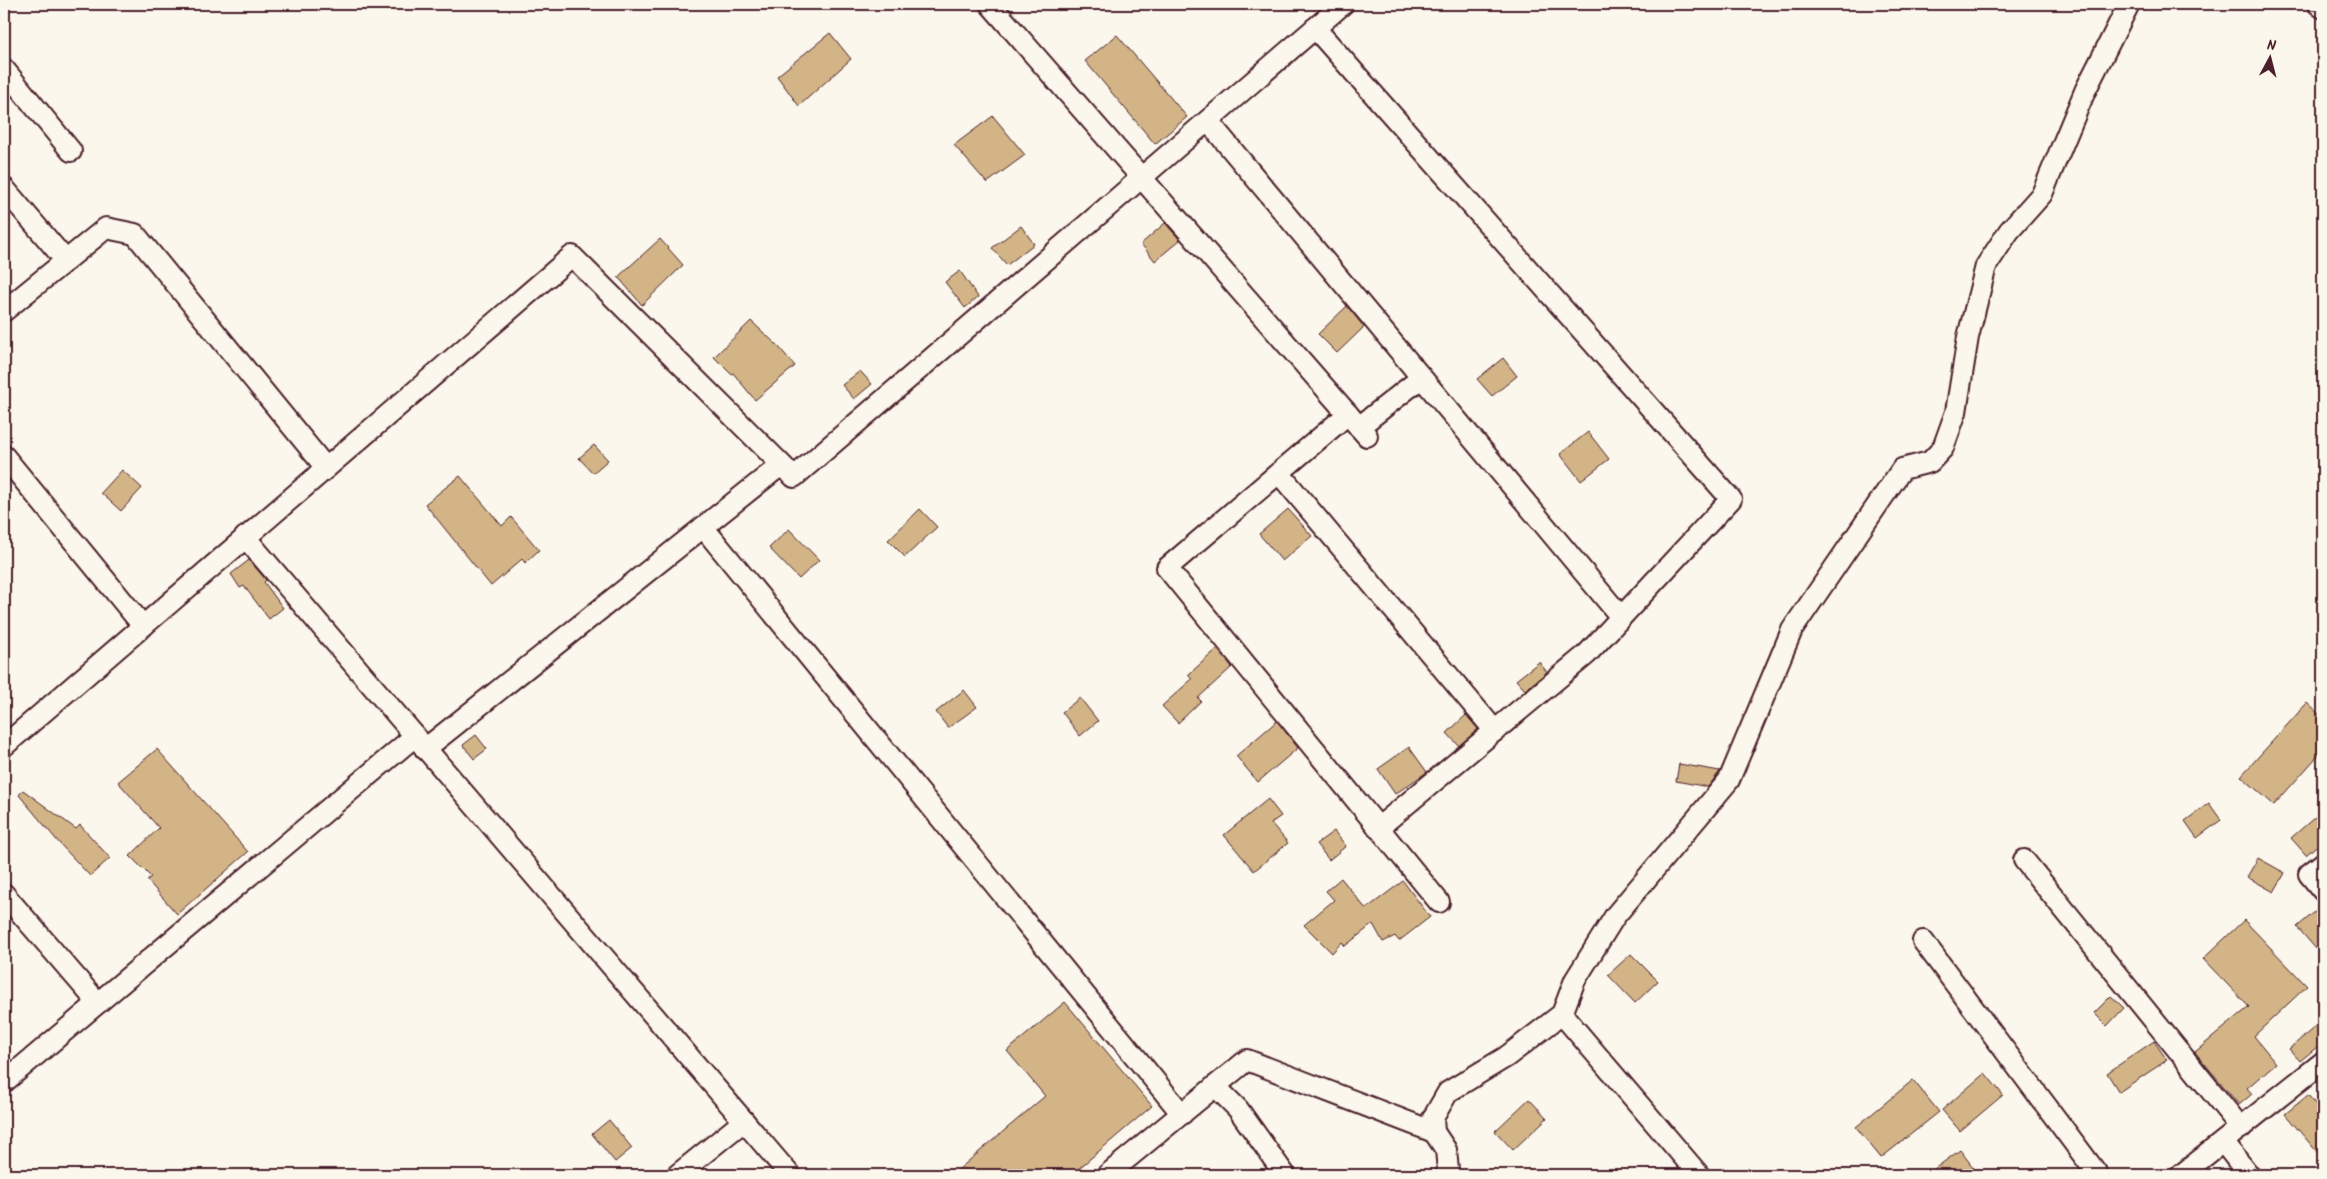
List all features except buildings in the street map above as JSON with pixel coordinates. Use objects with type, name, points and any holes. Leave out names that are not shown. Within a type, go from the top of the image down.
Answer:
[{"type":"street","points":[[990,4],[1358,426]]},
{"type":"street","points":[[4,746],[572,256],[794,477],[1343,4]]},
{"type":"street","points":[[1446,1175],[1448,1170],[1446,1150],[1434,1132],[1433,1118],[1448,1092],[1506,1057],[1562,1014],[1575,980],[1615,916],[1730,780],[1792,630],[1902,469],[1930,462],[1943,448],[1956,412],[1968,337],[1986,266],[2010,231],[2042,194],[2085,91],[2129,4]]},
{"type":"street","points":[[2318,4],[2323,8]]},
{"type":"street","points":[[1314,28],[1731,499],[1587,654],[1378,828]]},
{"type":"street","points":[[4,69],[71,151]]},
{"type":"street","points":[[1208,121],[1621,617]]},
{"type":"street","points":[[4,188],[66,260]]},
{"type":"street","points":[[4,311],[106,228],[135,234],[326,468]]},
{"type":"street","points":[[1421,378],[1358,426],[1279,472],[1167,568],[1439,902]]},
{"type":"street","points":[[4,456],[143,626]]},
{"type":"street","points":[[4,1082],[98,1003],[420,742],[703,528],[781,465]]},
{"type":"street","points":[[1279,472],[1495,731]]},
{"type":"street","points":[[703,528],[1182,1114]]},
{"type":"street","points":[[245,537],[790,1175]]},
{"type":"street","points":[[2024,860],[2241,1128]]},
{"type":"street","points":[[2323,863],[2309,874],[2323,891]]},
{"type":"street","points":[[4,894],[98,1003]]},
{"type":"street","points":[[1923,941],[2098,1175]]},
{"type":"street","points":[[1562,1014],[1700,1175]]},
{"type":"street","points":[[1107,1175],[1247,1060],[1434,1132]]},
{"type":"street","points":[[2181,1175],[2323,1062]]},
{"type":"street","points":[[1215,1086],[1238,1109],[1285,1175]]},
{"type":"street","points":[[677,1175],[744,1121]]},
{"type":"street","points":[[2223,1142],[2249,1175]]}]
